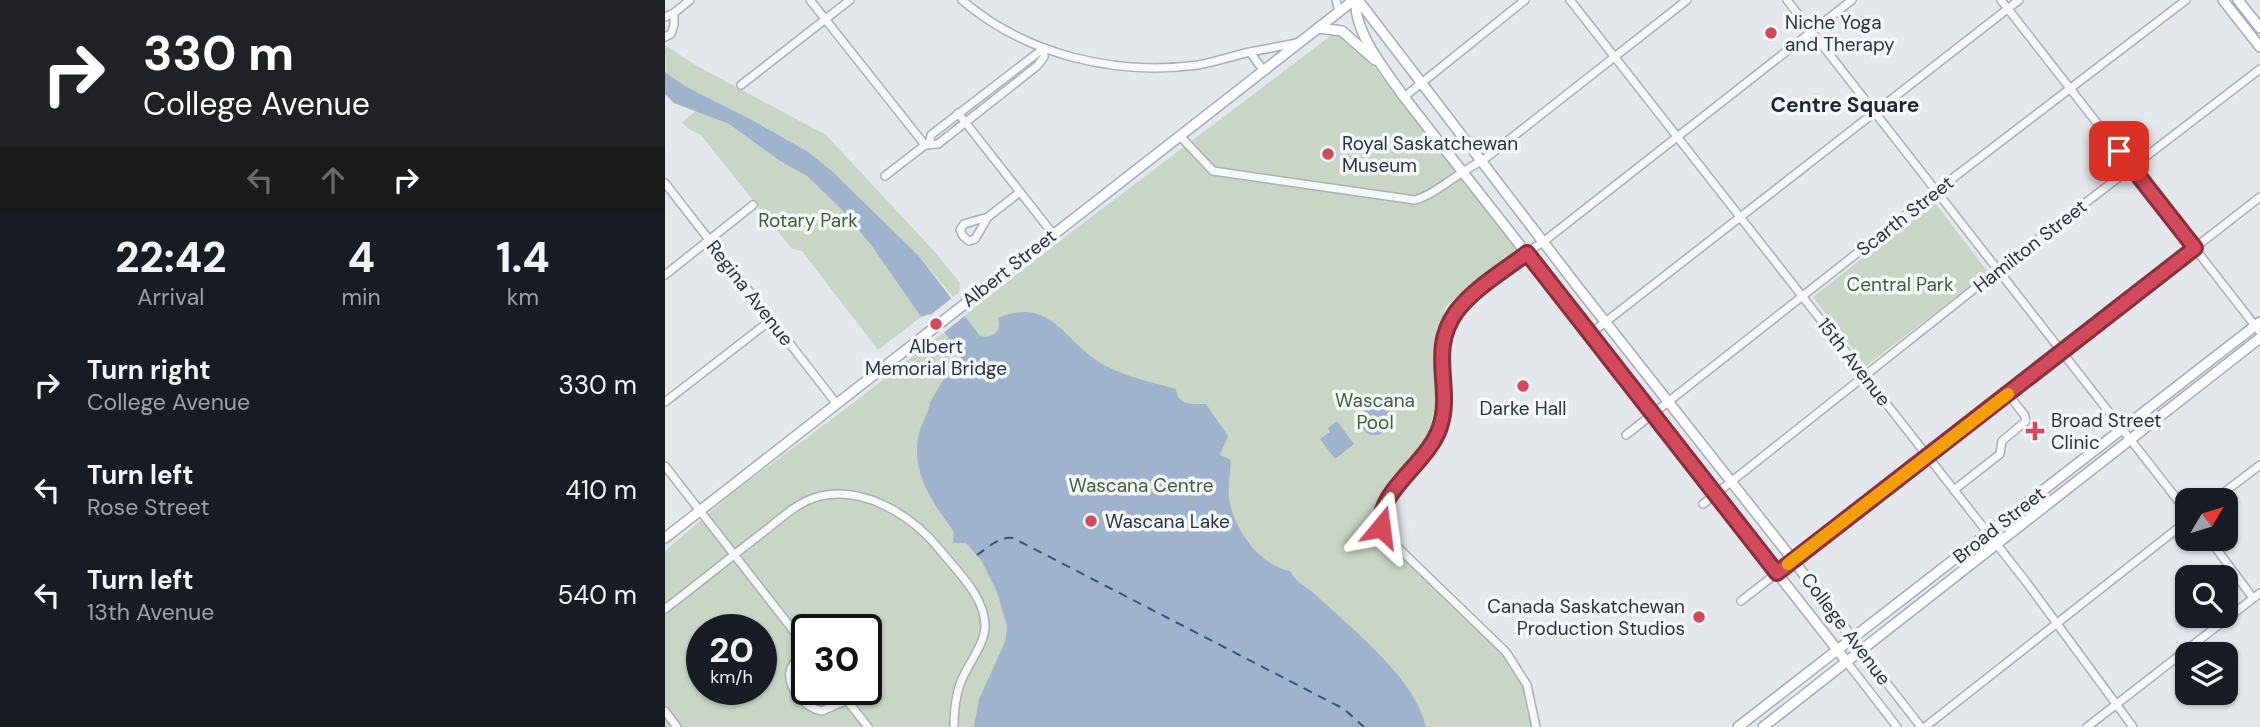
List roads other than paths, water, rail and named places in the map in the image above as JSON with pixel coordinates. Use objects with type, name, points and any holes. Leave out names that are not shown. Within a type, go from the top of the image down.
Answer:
[{"type":"main road","name":"Albert Street","points":[[665,538],[1356,0]]},
{"type":"main road","name":"College Avenue","points":[[1356,0],[1355,14],[1383,67],[1404,97],[1846,661]]},
{"type":"main road","name":"College Avenue","points":[[1356,0],[1861,650]]},
{"type":"main road","points":[[2223,0],[2260,47]]},
{"type":"main road","points":[[2238,0],[2260,28]]},
{"type":"main road","points":[[1318,28],[1342,31],[1383,67]]},
{"type":"main road","name":"Broad Street","points":[[1738,727],[2258,327]]},
{"type":"main road","name":"Broad Street","points":[[1763,727],[2260,338]]},
{"type":"street","points":[[665,16],[674,13],[690,0]]},
{"type":"street","points":[[810,0],[927,145]]},
{"type":"street","points":[[741,85],[850,0]]},
{"type":"street","points":[[962,0],[1010,32],[1044,48],[1073,57],[1127,67],[1199,65],[1298,43]]},
{"type":"street","points":[[1336,0],[1339,12]]},
{"type":"street","points":[[1404,97],[1525,0]]},
{"type":"street","name":"15th Avenue","points":[[1570,0],[1928,456],[2133,727]]},
{"type":"street","points":[[1179,136],[1213,171],[1415,200],[1427,197],[1462,170],[1482,161],[1687,0]]},
{"type":"street","points":[[1787,0],[2175,497]]},
{"type":"street","points":[[1536,727],[1527,685],[1506,652],[1387,536],[1381,527],[1380,517],[1387,498],[1421,461],[1440,427],[1445,406],[1440,363],[1442,344],[1455,313],[1527,253],[1852,0]]},
{"type":"street","points":[[2001,0],[2258,327]]},
{"type":"street","points":[[1590,334],[2019,0]]},
{"type":"street","name":"Scarth Street","points":[[1626,435],[1936,191],[2186,0]]},
{"type":"street","points":[[665,37],[671,34],[674,13]]},
{"type":"street","points":[[927,145],[930,135],[1044,48]]},
{"type":"street","points":[[885,176],[927,145],[938,144],[1037,66],[1044,57],[1044,48]]},
{"type":"street","points":[[1250,52],[1263,70]]},
{"type":"street","name":"Hamilton Street","points":[[1703,504],[1998,270],[2260,69]]},
{"type":"street","points":[[958,113],[1020,192],[1050,237]]},
{"type":"street","name":"Regina Avenue","points":[[665,183],[836,403]]},
{"type":"street","points":[[988,217],[1020,192]]},
{"type":"street","points":[[1741,601],[2260,197]]},
{"type":"street","points":[[665,275],[753,205]]},
{"type":"street","points":[[665,402],[771,320]]},
{"type":"street","points":[[1954,490],[2000,454],[2002,440],[2026,421],[2008,394]]},
{"type":"street","points":[[2230,488],[2260,465]]},
{"type":"street","points":[[665,467],[791,628]]},
{"type":"street","points":[[665,609],[801,505],[814,498],[834,494],[852,495],[882,504],[919,526],[971,590],[983,611],[985,627],[980,646],[962,678],[954,727]]},
{"type":"street","points":[[1923,727],[2175,530]]},
{"type":"street","points":[[2087,727],[2257,596],[2219,551]]},
{"type":"street","name":"College Avenue","points":[[1861,650],[1923,727]]},
{"type":"street","name":"College Avenue","points":[[1846,661],[1897,727]]},
{"type":"street","points":[[808,705],[823,711],[836,705]]},
{"type":"street","points":[[851,705],[868,727]]},
{"type":"street","points":[[665,711],[677,727]]},
{"type":"water","name":"Wascana Lake","points":[[665,72],[685,86],[807,151],[832,171],[919,256],[980,336],[995,333],[999,327],[998,318],[1016,313],[1032,313],[1057,325],[1090,356],[1104,365],[1130,376],[1176,389],[1180,399],[1187,403],[1206,404],[1228,436],[1220,455],[1231,460],[1229,498],[1242,533],[1268,562],[1290,571],[1381,656],[1409,691],[1420,709],[1426,727],[974,727],[979,699],[1006,638],[1007,626],[997,592],[981,560],[966,543],[953,543],[954,532],[932,499],[921,476],[917,451],[919,433],[930,402],[954,362],[960,360],[961,354],[930,314],[921,317],[871,245],[840,208],[807,176],[780,161],[729,124],[674,103],[665,94]]},
{"type":"water","points":[[1389,401],[1394,413],[1389,417],[1388,428],[1379,435],[1369,435],[1361,427],[1360,415],[1370,407],[1382,408]]},
{"type":"water","points":[[1337,421],[1354,444],[1335,459],[1320,439],[1330,432],[1328,428]]},
{"type":"place","name":"Niche Yoga and Therapy","points":[[1771,33]]},
{"type":"place","name":"Royal Saskatchewan Museum","points":[[1328,154]]},
{"type":"place","name":"Albert Memorial Bridge","points":[[936,324]]},
{"type":"place","name":"Darke Hall","points":[[1523,386]]},
{"type":"place","name":"Broad Street Clinic","points":[[2035,431]]},
{"type":"place","name":"Wascana Lake","points":[[1091,521]]},
{"type":"place","name":"Canada Saskatchewan Production Studios","points":[[1699,617]]},
{"type":"district","name":"Centre Square","points":[[1845,105]]},
{"type":"park label","name":"Rotary Park","points":[[808,220]]},
{"type":"park label","name":"Central Park","points":[[1900,284]]},
{"type":"park label","name":"Wascana Pool","points":[[1375,411]]},
{"type":"park label","name":"Wascana Centre","points":[[1141,485]]}]
